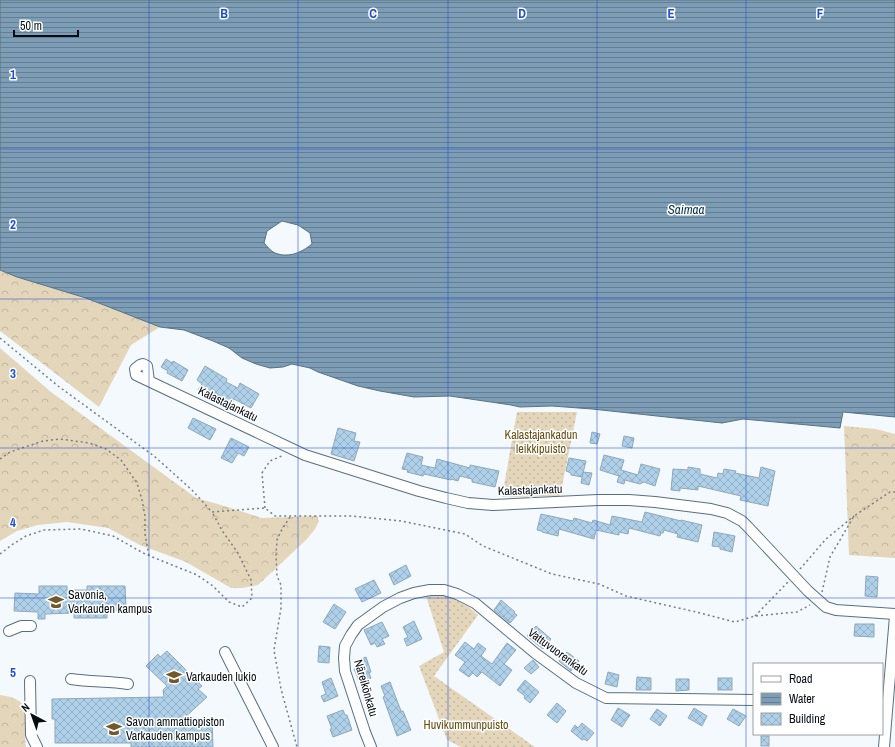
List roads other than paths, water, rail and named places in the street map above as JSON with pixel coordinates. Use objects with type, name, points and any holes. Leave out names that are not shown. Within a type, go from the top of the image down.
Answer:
[{"type":"street","name":"Kalastajankatu","points":[[149,381],[305,455],[446,498],[493,504],[541,499],[629,500],[711,509],[727,513],[742,520],[808,591],[826,607],[836,610],[895,615]]},
{"type":"street","name":"Vattuvuorenkatu","points":[[366,619],[383,607],[400,598],[414,593],[430,590],[444,590],[457,594],[475,603],[541,657],[576,683],[606,698],[753,700]]},
{"type":"street","points":[[884,747],[888,720],[895,615]]},
{"type":"street","name":"Näreikönkatu","points":[[366,619],[358,625],[351,635],[345,646],[344,658],[345,671],[371,747]]},
{"type":"street","points":[[9,631],[21,626],[31,626]]},
{"type":"street","points":[[225,652],[273,747]]},
{"type":"street","points":[[71,679],[110,681],[128,684]]},
{"type":"street","points":[[30,681],[31,735],[37,747]]},
{"type":"water","name":"Saimaa","points":[[0,0],[895,0],[895,417],[843,412],[840,428],[743,419],[722,423],[552,406],[520,407],[450,396],[414,397],[358,386],[310,368],[292,364],[283,367],[270,368],[256,364],[242,358],[229,348],[184,330],[160,327],[86,298],[17,277],[0,270]],"holes":[[[282,221],[298,225],[310,233],[312,244],[303,250],[294,254],[283,255],[273,252],[264,243],[267,231]]]},
{"type":"place","name":"Savonia, Varkauden kampus","points":[[56,602]]},
{"type":"place","name":"Varkauden lukio","points":[[174,677]]},
{"type":"place","name":"Savon ammattiopiston Varkauden kampus","points":[[114,729]]},
{"type":"park label","name":"Kalastajankadun leikkipuisto","points":[[541,442]]},
{"type":"park label","name":"Huvikummunpuisto","points":[[466,725]]}]
